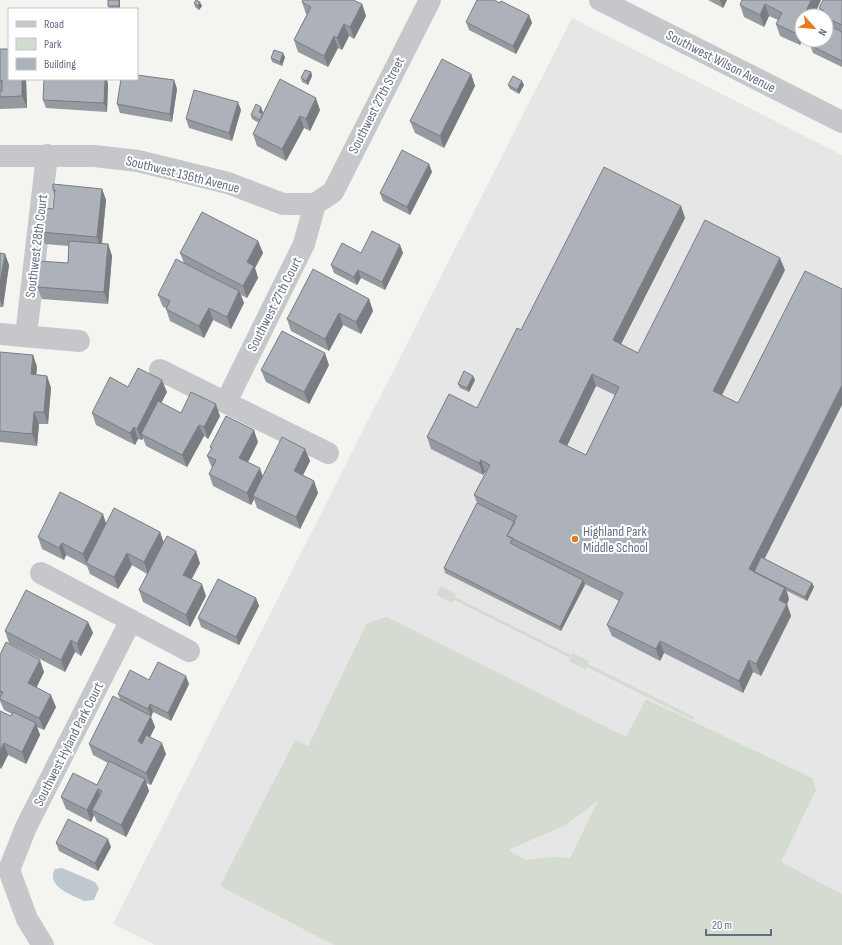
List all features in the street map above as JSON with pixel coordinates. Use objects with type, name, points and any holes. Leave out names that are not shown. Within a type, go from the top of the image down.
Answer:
[{"type":"street","name":"Southwest 27th Street","points":[[315,204],[333,192],[430,0]]},
{"type":"street","name":"Southwest Wilson Avenue","points":[[600,0],[842,122]]},
{"type":"street","name":"Southwest 28th Court","points":[[26,336],[47,155]]},
{"type":"street","name":"Southwest 136th Avenue","points":[[0,156],[94,156],[138,161],[228,183],[283,204],[315,204]]},
{"type":"street","name":"Southwest 27th Court","points":[[226,402],[304,244],[315,204]]},
{"type":"street","points":[[0,334],[79,341]]},
{"type":"street","points":[[160,370],[328,454]]},
{"type":"street","points":[[41,573],[189,651]]},
{"type":"street","name":"Southwest Hyland Park Court","points":[[43,945],[27,919],[4,870],[131,620]]},
{"type":"shaded area","name":"Highland Park Middle School","points":[[572,18],[842,155],[842,945],[155,945],[113,924]]},
{"type":"shaded area","points":[[62,868],[95,882],[99,888],[94,900],[84,901],[67,893],[57,885],[53,875],[55,869]]},
{"type":"green space","points":[[441,586],[456,594],[455,597],[571,655],[570,658],[454,600],[452,603],[436,595]]},
{"type":"green space","points":[[387,617],[626,737],[646,699],[812,778],[816,790],[781,862],[842,894],[842,945],[334,945],[220,886],[295,740],[308,746],[367,623]],"holes":[[[598,801],[570,858],[552,857],[526,860],[508,850],[564,826]]]},
{"type":"green space","points":[[573,653],[589,661],[588,664],[694,717],[693,720],[587,667],[586,670],[569,661]]},
{"type":"building","points":[[108,0],[119,0],[119,6],[108,6]]},
{"type":"building","points":[[196,0],[200,2],[198,6],[194,3]]},
{"type":"building","points":[[303,0],[353,0],[362,4],[350,27],[344,24],[337,38],[334,36],[324,56],[294,40],[311,7],[302,2]]},
{"type":"building","points":[[477,0],[494,0],[500,3],[501,1],[529,15],[513,46],[466,22]]},
{"type":"building","points":[[742,0],[811,0],[808,8],[794,8],[794,33],[776,24],[782,13],[765,4],[760,15],[740,5]]},
{"type":"building","points":[[823,0],[842,0],[842,25],[834,22],[834,8],[819,8]]},
{"type":"building","points":[[834,28],[842,32],[842,61],[816,48],[834,48]]},
{"type":"building","points":[[0,49],[8,49],[8,80],[22,80],[22,96],[0,97],[0,91],[2,91],[2,80],[0,81]]},
{"type":"building","points":[[274,50],[283,53],[280,62],[271,58]]},
{"type":"building","points":[[442,59],[471,74],[440,136],[410,121]]},
{"type":"building","points":[[305,70],[311,72],[306,81],[301,78]]},
{"type":"building","points":[[138,75],[174,80],[170,114],[117,104],[121,80],[138,80]]},
{"type":"building","points":[[513,76],[522,81],[517,90],[508,85]]},
{"type":"building","points":[[280,79],[316,98],[306,119],[300,116],[282,149],[253,134]]},
{"type":"building","points":[[44,80],[105,80],[104,103],[43,100]]},
{"type":"building","points":[[194,90],[238,102],[229,133],[186,119]]},
{"type":"building","points":[[256,104],[261,107],[259,112],[263,114],[260,120],[251,115]]},
{"type":"building","points":[[402,150],[429,164],[407,207],[380,193]]},
{"type":"building","points":[[604,167],[681,206],[613,340],[638,353],[705,220],[780,258],[713,391],[738,403],[805,271],[842,289],[842,385],[749,569],[785,587],[779,600],[787,604],[756,664],[749,660],[739,681],[660,641],[656,649],[607,625],[623,593],[507,536],[517,516],[474,495],[490,465],[481,460],[479,463],[427,437],[449,394],[477,408],[517,328],[521,330]],"holes":[[[592,374],[619,387],[586,455],[559,442]]]},
{"type":"building","points":[[53,184],[102,189],[97,237],[41,232],[43,208],[53,209],[55,190],[53,190]]},
{"type":"building","points":[[202,212],[258,241],[247,262],[254,266],[243,286],[180,253]]},
{"type":"building","points":[[372,231],[400,245],[382,282],[358,270],[354,277],[331,265],[342,243],[361,253]]},
{"type":"building","points":[[69,241],[108,244],[104,292],[37,287],[39,261],[68,263]]},
{"type":"building","points":[[0,253],[5,254],[0,284]]},
{"type":"building","points":[[176,259],[239,291],[227,317],[209,308],[199,326],[166,309],[170,301],[158,295]]},
{"type":"building","points":[[313,269],[369,299],[356,322],[339,313],[325,339],[287,319]]},
{"type":"building","points":[[282,331],[325,353],[304,392],[261,370]]},
{"type":"building","points":[[0,352],[33,355],[31,374],[47,376],[44,412],[34,412],[32,434],[0,431]]},
{"type":"building","points":[[138,368],[162,380],[137,429],[134,427],[130,433],[92,413],[110,377],[128,387]]},
{"type":"building","points":[[464,371],[473,376],[467,388],[458,384]]},
{"type":"building","points":[[191,392],[216,404],[204,427],[199,425],[182,455],[141,434],[158,401],[181,413]]},
{"type":"building","points":[[226,416],[254,430],[239,458],[260,468],[247,493],[209,474],[216,460],[207,456]]},
{"type":"building","points":[[282,437],[305,449],[294,471],[314,481],[296,517],[253,496]]},
{"type":"building","points":[[60,492],[103,514],[83,554],[62,543],[59,548],[38,537]]},
{"type":"building","points":[[477,503],[515,522],[507,536],[513,538],[510,543],[583,580],[560,627],[444,568]]},
{"type":"building","points":[[114,508],[160,532],[144,562],[127,553],[114,577],[86,563]]},
{"type":"building","points":[[167,536],[196,551],[183,575],[202,584],[186,615],[139,590]]},
{"type":"building","points":[[761,557],[812,583],[805,597],[754,572]]},
{"type":"building","points":[[218,579],[256,598],[236,637],[198,618]]},
{"type":"building","points":[[26,590],[88,622],[77,644],[71,640],[61,660],[5,631]]},
{"type":"building","points":[[6,642],[40,660],[28,683],[51,695],[39,718],[0,699],[3,692],[0,691],[0,655]]},
{"type":"building","points":[[158,662],[186,676],[168,713],[150,704],[148,709],[118,694],[130,670],[149,680]]},
{"type":"building","points":[[113,696],[151,716],[138,741],[142,744],[146,735],[162,743],[146,773],[89,744]]},
{"type":"building","points":[[0,711],[11,716],[13,712],[36,723],[22,752],[4,743],[0,751]]},
{"type":"building","points":[[109,761],[145,779],[121,825],[92,810],[102,791],[98,789],[87,810],[61,797],[73,773],[97,785]]},
{"type":"building","points":[[68,819],[108,839],[95,863],[56,843]]},
{"type":"place","name":"Highland Park Middle School","points":[[575,539]]}]
